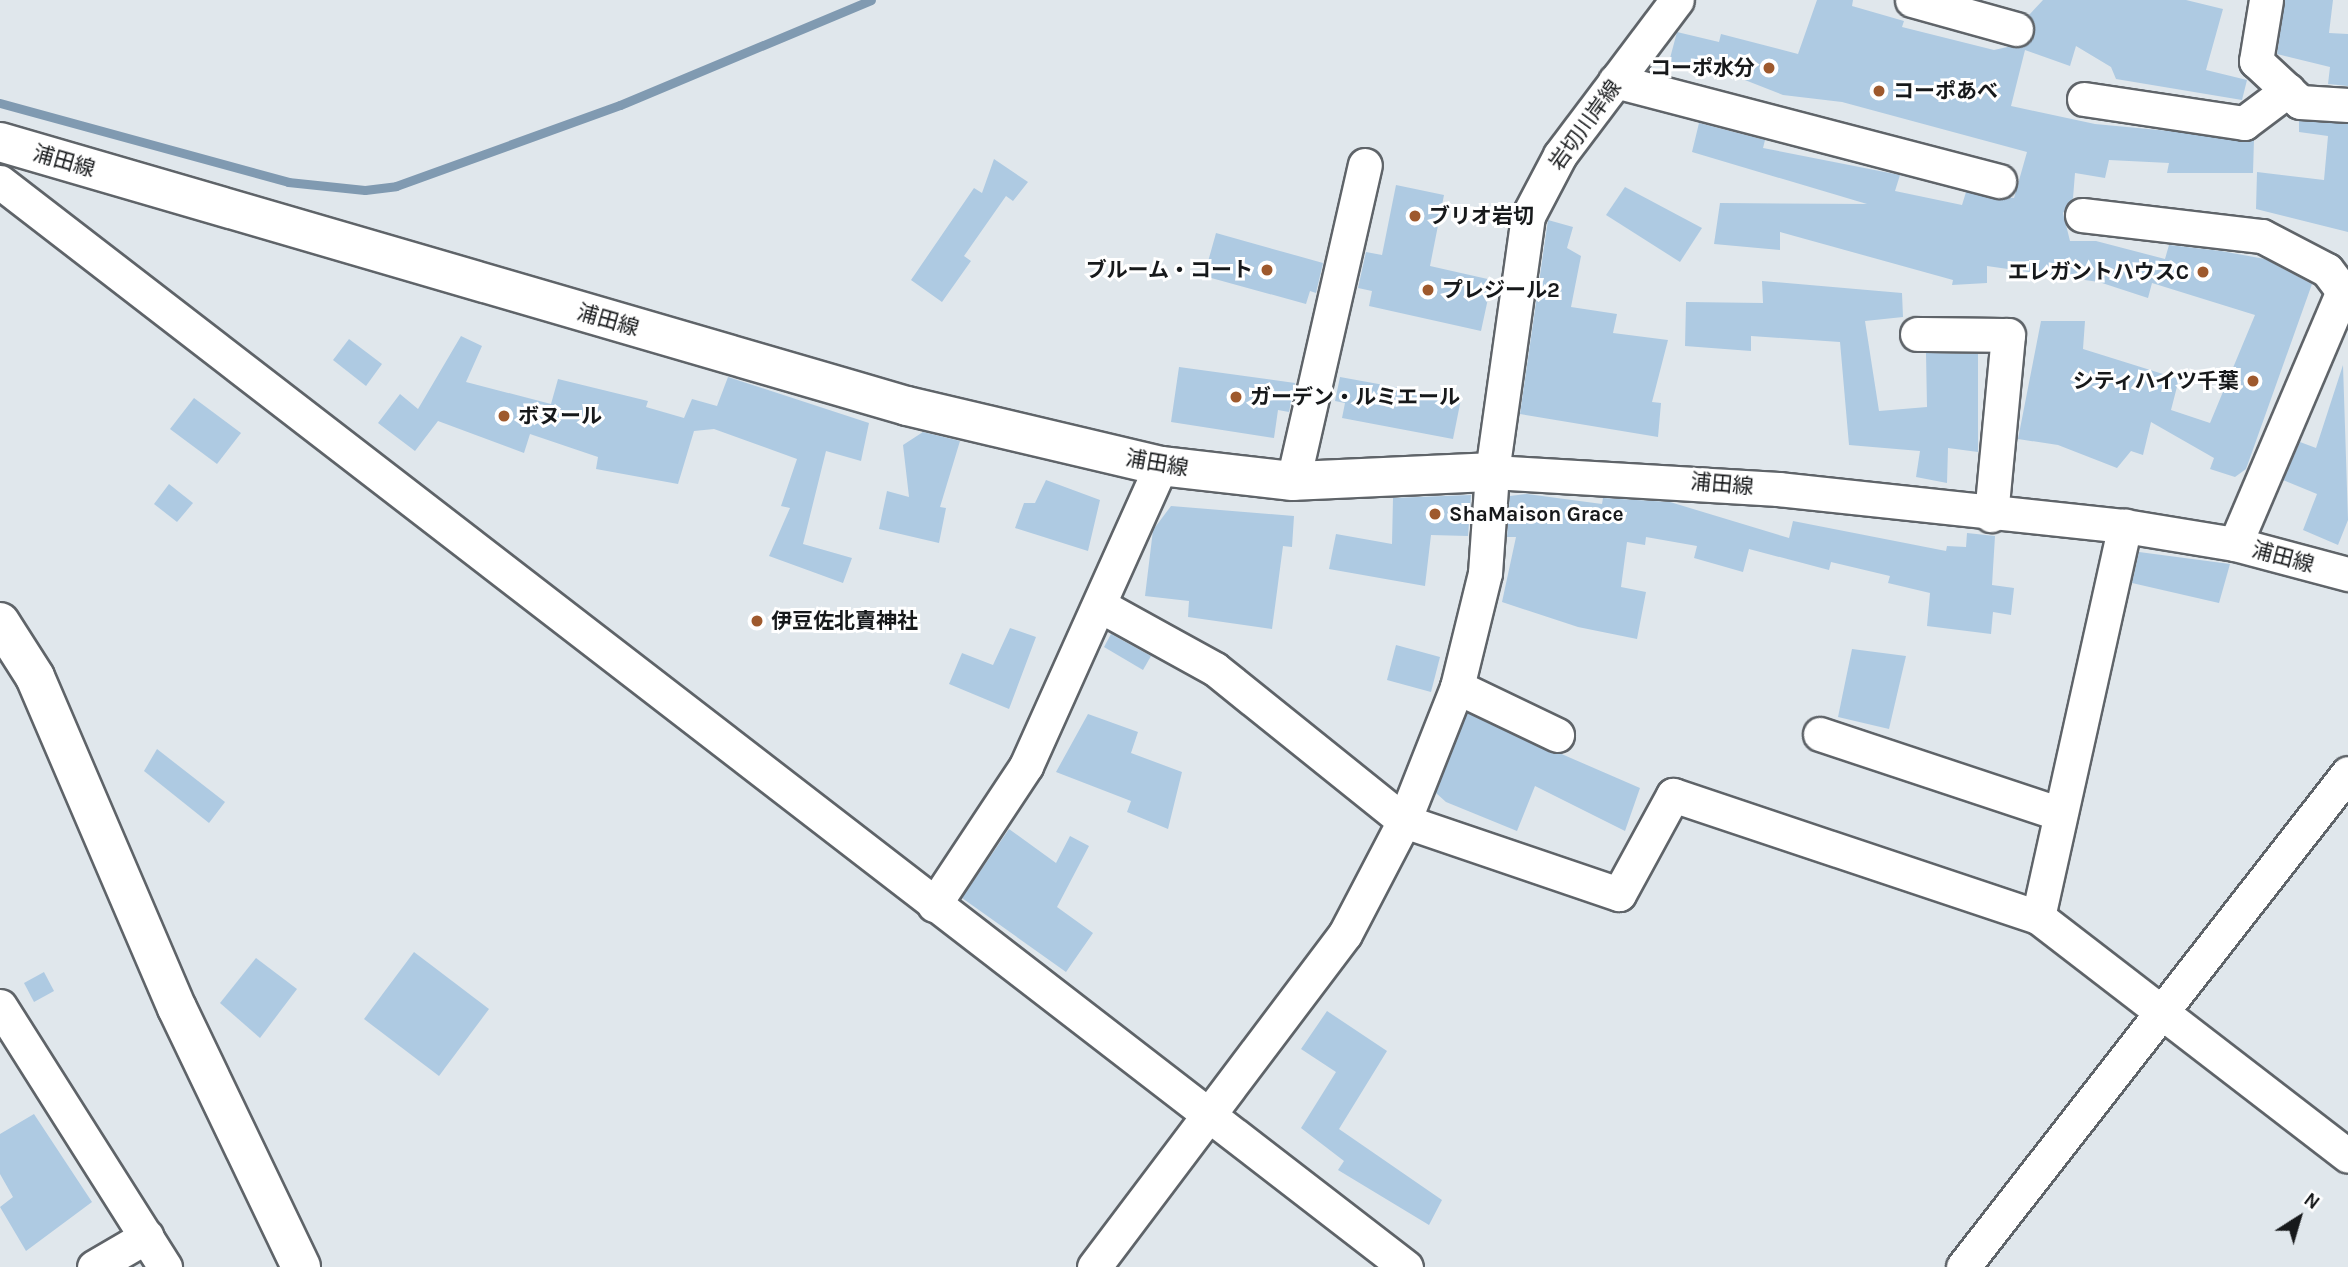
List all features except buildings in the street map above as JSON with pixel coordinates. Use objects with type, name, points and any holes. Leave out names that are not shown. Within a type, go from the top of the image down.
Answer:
[{"type":"street","name":"岩切川岸線","points":[[1094,1267],[1345,934],[1404,821],[1457,687],[1485,573],[1492,472],[1528,216],[1560,155],[1678,0]]},
{"type":"street","points":[[1912,0],[2016,29]]},
{"type":"street","points":[[2266,0],[2256,61],[2300,102],[2348,105]]},
{"type":"street","points":[[1615,81],[1999,181]]},
{"type":"street","points":[[2084,99],[2244,123],[2288,90]]},
{"type":"street","name":"浦田線","points":[[0,142],[884,400],[1161,466],[1293,481],[1492,472],[1764,487],[1991,515],[2125,526],[2235,544],[2348,574]]},
{"type":"street","points":[[1293,481],[1365,165]]},
{"type":"street","points":[[0,181],[1405,1267]]},
{"type":"street","points":[[2081,215],[2262,236],[2327,270],[2343,291],[2235,544]]},
{"type":"street","points":[[1917,334],[2008,335],[1991,515]]},
{"type":"street","points":[[934,905],[1026,766],[1161,466]]},
{"type":"street","points":[[2038,917],[2058,813],[2125,526]]},
{"type":"street","points":[[1099,605],[1215,669],[1404,821],[1619,894],[1673,795],[2038,917],[2348,1156]]},
{"type":"street","points":[[0,622],[35,677],[177,1008],[301,1266]]},
{"type":"street","points":[[1457,687],[1557,735]]},
{"type":"street","points":[[1820,734],[2058,813]]},
{"type":"street","points":[[1963,1267],[2348,773]]},
{"type":"street","points":[[0,1006],[165,1267]]},
{"type":"street","points":[[94,1267],[147,1236]]},
{"type":"waterway","points":[[0,103],[288,182],[365,190],[396,186],[620,105],[871,0]]},
{"type":"place","name":"コーポ水分","points":[[1769,68]]},
{"type":"place","name":"コーポあべ","points":[[1879,91]]},
{"type":"place","name":"ブリオ岩切","points":[[1415,216]]},
{"type":"place","name":"ブルーム・コート","points":[[1267,270]]},
{"type":"place","name":"エレガントハウスC","points":[[2203,272]]},
{"type":"place","name":"プレジール2","points":[[1428,290]]},
{"type":"place","name":"シティハイツ千葉","points":[[2253,381]]},
{"type":"place","name":"ガーデン・ルミエール","points":[[1236,397]]},
{"type":"place","name":"ボヌール","points":[[504,416]]},
{"type":"place","name":"ShaMaison Grace","points":[[1435,514]]},
{"type":"place","name":"伊豆佐北賣神社","points":[[757,621]]}]
